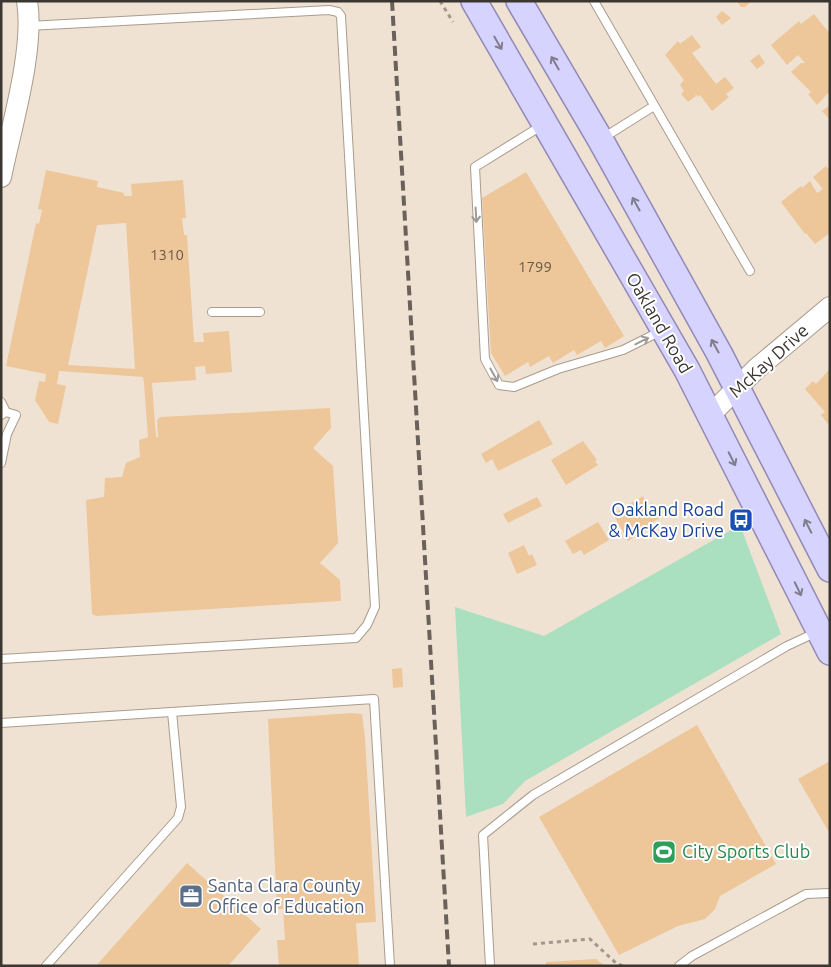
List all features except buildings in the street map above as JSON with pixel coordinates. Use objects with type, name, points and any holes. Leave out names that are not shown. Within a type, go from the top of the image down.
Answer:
[{"type":"main road","name":"Oakland Road","points":[[474,1],[664,329],[710,415],[824,642]]},
{"type":"main road","name":"Oakland Road","points":[[519,1],[600,139],[737,389],[830,569]]},
{"type":"street","points":[[1,177],[25,60],[28,26],[27,1]]},
{"type":"street","name":"McKay Drive","points":[[710,415],[756,369],[830,307]]},
{"type":"lane","points":[[594,1],[750,271]]},
{"type":"lane","points":[[1,659],[356,638],[367,625],[375,607],[341,16],[338,12],[329,10],[28,26]]},
{"type":"lane","points":[[600,139],[654,106]]},
{"type":"lane","points":[[545,124],[475,167],[485,359],[499,385],[514,387],[558,369],[623,350],[664,329]]},
{"type":"lane","points":[[212,312],[260,312]]},
{"type":"lane","points":[[1,402],[4,413],[16,415],[7,434],[1,463]]},
{"type":"lane","points":[[490,966],[482,835],[533,795],[787,646],[824,642]]},
{"type":"lane","points":[[1,723],[374,699],[390,966]]},
{"type":"lane","points":[[46,966],[178,818],[181,807],[172,712]]},
{"type":"lane","points":[[679,966],[692,956],[806,894],[830,893]]},
{"type":"path","points":[[440,1],[453,22]]},
{"type":"path","points":[[533,944],[590,939],[617,964],[624,966]]},
{"type":"green space","points":[[740,525],[781,634],[525,781],[503,804],[466,817],[455,607],[544,636]]},
{"type":"railway","points":[[392,1],[449,966]]},
{"type":"place","name":"Oakland Road & McKay Drive","points":[[741,520]]},
{"type":"place","name":"City Sports Club","points":[[664,852]]},
{"type":"place","name":"Santa Clara County Office of Education","points":[[191,896]]}]
